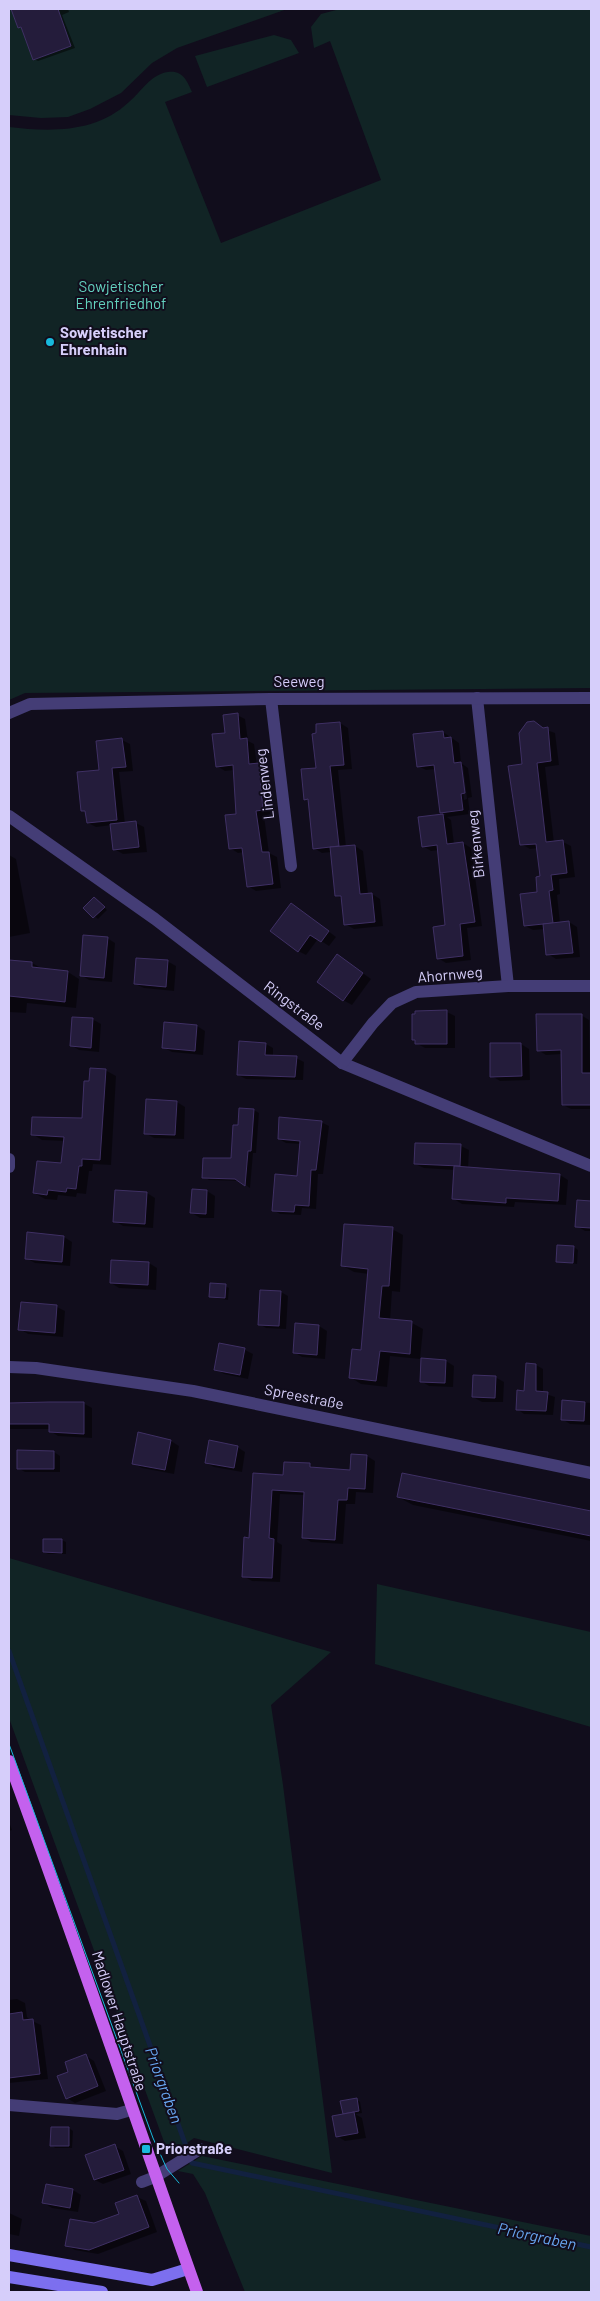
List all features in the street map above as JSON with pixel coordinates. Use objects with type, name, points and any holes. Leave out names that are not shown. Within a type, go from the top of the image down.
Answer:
[{"type":"main road","name":"Madlower Hauptstraße","points":[[9,1761],[75,1942],[131,2110],[197,2292]]},
{"type":"main road","points":[[9,2255],[152,2280],[188,2269]]},
{"type":"main road","points":[[9,2277],[102,2292]]},
{"type":"street","name":"Birkenweg","points":[[477,698],[508,986]]},
{"type":"street","name":"Seeweg","points":[[9,713],[30,704],[271,699],[591,698]]},
{"type":"street","name":"Lindenweg","points":[[271,699],[291,866]]},
{"type":"street","name":"Ringstraße","points":[[9,816],[155,919],[342,1063],[591,1166]]},
{"type":"street","name":"Ahornweg","points":[[342,1063],[373,1023],[392,1003],[416,992],[508,986],[591,986]]},
{"type":"street","points":[[9,1160],[9,1167]]},
{"type":"street","name":"Spreestraße","points":[[9,1367],[36,1368],[207,1394],[591,1473]]},
{"type":"street","points":[[9,2105],[116,2114],[131,2110]]},
{"type":"street","points":[[142,2182],[155,2177],[200,2149]]},
{"type":"green space","points":[[9,9],[287,9],[177,48],[152,63],[121,93],[90,109],[68,117],[41,118],[9,115]]},
{"type":"green space","name":"Sowjetischer Ehrenfriedhof","points":[[340,9],[591,9],[591,688],[25,693],[9,700],[9,127],[41,130],[88,125],[116,112],[156,76],[168,72],[181,75],[192,92],[165,102],[221,243],[381,180],[330,41],[314,48],[311,27],[321,14]]},
{"type":"green space","points":[[274,35],[291,40],[299,53],[207,87],[195,56]]},
{"type":"green space","points":[[9,1558],[331,1652],[271,1705],[283,1785],[332,2173],[194,2138],[172,2154],[167,2150],[9,1718]]},
{"type":"green space","points":[[377,1584],[591,1632],[591,1727],[375,1664]]},
{"type":"green space","points":[[202,2156],[591,2236],[591,2292],[245,2292],[205,2193],[193,2174],[178,2171]]},
{"type":"building","points":[[11,9],[58,9],[71,46],[33,60],[21,27],[18,28]]},
{"type":"building","points":[[238,713],[240,739],[247,738],[249,764],[259,763],[263,810],[256,811],[262,852],[269,852],[273,884],[247,887],[242,848],[229,849],[225,815],[236,814],[233,765],[216,767],[212,734],[225,733],[223,715]]},
{"type":"building","points":[[534,721],[543,728],[548,727],[551,761],[537,763],[546,842],[563,840],[567,873],[551,875],[553,890],[549,891],[553,923],[524,926],[520,894],[537,892],[536,877],[540,876],[536,844],[520,845],[508,766],[522,764],[519,733],[527,722]]},
{"type":"building","points":[[340,722],[344,765],[330,766],[339,846],[313,849],[308,799],[304,800],[301,769],[316,768],[312,734],[316,733],[316,724]]},
{"type":"building","points":[[443,731],[444,738],[451,737],[454,763],[461,762],[465,793],[461,794],[463,810],[440,813],[434,765],[417,767],[413,734]]},
{"type":"building","points":[[122,738],[126,767],[112,768],[117,820],[87,823],[85,811],[81,811],[77,772],[99,770],[96,741]]},
{"type":"building","points":[[443,814],[447,844],[463,842],[475,922],[460,924],[463,956],[437,959],[433,927],[445,925],[437,845],[422,847],[418,817]]},
{"type":"building","points":[[136,821],[139,847],[113,850],[110,824]]},
{"type":"building","points":[[355,845],[360,894],[372,893],[375,922],[344,925],[341,896],[335,896],[330,847]]},
{"type":"building","points":[[94,897],[105,907],[93,918],[83,908]]},
{"type":"building","points":[[291,903],[329,931],[321,942],[310,935],[298,952],[270,931]]},
{"type":"building","points":[[569,921],[573,953],[546,955],[543,924]]},
{"type":"building","points":[[83,935],[108,937],[104,978],[80,976]]},
{"type":"building","points":[[337,954],[363,973],[343,1001],[317,982]]},
{"type":"building","points":[[136,958],[168,960],[166,987],[134,984]]},
{"type":"building","points":[[9,960],[32,962],[32,967],[68,971],[65,1002],[9,996]]},
{"type":"building","points":[[447,1010],[447,1044],[415,1044],[415,1040],[412,1040],[412,1014],[415,1014],[415,1011]]},
{"type":"building","points":[[536,1014],[582,1014],[582,1073],[591,1073],[591,1105],[562,1105],[561,1050],[537,1051]]},
{"type":"building","points":[[72,1017],[93,1018],[91,1048],[70,1046]]},
{"type":"building","points":[[164,1022],[197,1025],[195,1051],[162,1048]]},
{"type":"building","points":[[239,1041],[266,1043],[265,1055],[297,1056],[295,1077],[237,1075]]},
{"type":"building","points":[[490,1043],[521,1043],[522,1076],[490,1077]]},
{"type":"building","points":[[90,1068],[106,1069],[100,1160],[82,1159],[82,1166],[79,1166],[76,1189],[67,1188],[66,1192],[48,1190],[47,1195],[33,1193],[37,1161],[61,1163],[64,1137],[31,1135],[32,1117],[82,1118],[84,1081],[89,1081]]},
{"type":"building","points":[[146,1099],[177,1101],[175,1135],[144,1134]]},
{"type":"building","points":[[239,1108],[254,1109],[251,1151],[248,1151],[245,1186],[235,1179],[202,1178],[203,1158],[231,1158],[233,1125],[238,1125]]},
{"type":"building","points":[[279,1117],[322,1121],[316,1170],[311,1170],[309,1206],[295,1205],[294,1212],[272,1211],[275,1174],[297,1176],[300,1141],[278,1139]]},
{"type":"building","points":[[415,1143],[461,1144],[460,1166],[414,1164]]},
{"type":"building","points":[[454,1166],[560,1174],[558,1201],[506,1198],[506,1203],[452,1199]]},
{"type":"building","points":[[192,1189],[207,1190],[206,1214],[190,1213]]},
{"type":"building","points":[[115,1190],[147,1192],[145,1224],[113,1222]]},
{"type":"building","points":[[577,1200],[591,1201],[591,1228],[575,1227]]},
{"type":"building","points":[[344,1224],[393,1227],[389,1286],[382,1286],[379,1318],[412,1321],[410,1354],[380,1351],[376,1381],[349,1378],[352,1349],[361,1350],[368,1269],[341,1266]]},
{"type":"building","points":[[27,1232],[64,1236],[62,1262],[25,1259]]},
{"type":"building","points":[[557,1245],[574,1246],[573,1263],[556,1262]]},
{"type":"building","points":[[111,1260],[149,1262],[148,1285],[110,1283]]},
{"type":"building","points":[[210,1283],[226,1284],[225,1298],[209,1297]]},
{"type":"building","points":[[260,1290],[281,1291],[279,1326],[258,1325]]},
{"type":"building","points":[[21,1302],[57,1305],[55,1333],[18,1330]]},
{"type":"building","points":[[295,1323],[319,1325],[317,1355],[293,1353]]},
{"type":"building","points":[[219,1343],[245,1348],[240,1375],[214,1370]]},
{"type":"building","points":[[421,1358],[446,1360],[445,1383],[420,1382]]},
{"type":"building","points":[[526,1363],[536,1364],[536,1391],[548,1392],[546,1411],[516,1410],[517,1390],[524,1391]]},
{"type":"building","points":[[473,1375],[496,1376],[495,1398],[472,1397]]},
{"type":"building","points":[[562,1400],[585,1402],[584,1421],[561,1420]]},
{"type":"building","points":[[84,1402],[84,1434],[49,1432],[49,1424],[9,1424],[9,1403]]},
{"type":"building","points":[[138,1432],[171,1440],[165,1470],[132,1464]]},
{"type":"building","points":[[209,1440],[238,1446],[234,1468],[205,1463]]},
{"type":"building","points":[[17,1450],[54,1451],[54,1469],[17,1469]]},
{"type":"building","points":[[351,1454],[367,1455],[365,1489],[348,1488],[347,1500],[338,1500],[335,1540],[302,1538],[304,1492],[272,1490],[269,1538],[274,1539],[272,1578],[242,1577],[244,1537],[249,1538],[253,1473],[283,1475],[284,1462],[310,1463],[310,1467],[350,1470]]},
{"type":"building","points":[[402,1473],[591,1511],[591,1536],[397,1497]]},
{"type":"building","points":[[43,1539],[62,1539],[62,1553],[43,1552]]},
{"type":"building","points":[[22,2012],[23,2020],[33,2019],[40,2074],[9,2078],[9,2014]]},
{"type":"building","points":[[86,2054],[98,2086],[66,2099],[57,2076],[68,2072],[65,2062]]},
{"type":"building","points":[[357,2098],[359,2111],[343,2114],[340,2101]]},
{"type":"building","points":[[354,2112],[358,2133],[336,2137],[332,2116]]},
{"type":"building","points":[[51,2127],[69,2127],[69,2146],[50,2146]]},
{"type":"building","points":[[115,2144],[124,2170],[94,2180],[85,2155]]},
{"type":"building","points":[[46,2184],[73,2189],[70,2208],[42,2203]]},
{"type":"building","points":[[137,2195],[149,2227],[89,2250],[65,2246],[70,2219],[94,2223],[119,2214],[115,2203]]},
{"type":"waterway","name":"Priorgraben","points":[[9,1651],[192,2163],[591,2247]]},
{"type":"tram line","points":[[9,1744],[153,2138],[167,2169],[179,2183]]},
{"type":"place","name":"Sowjetischer Ehrenhain","points":[[50,342]]},
{"type":"place","name":"Priorstraße","points":[[146,2149]]}]
